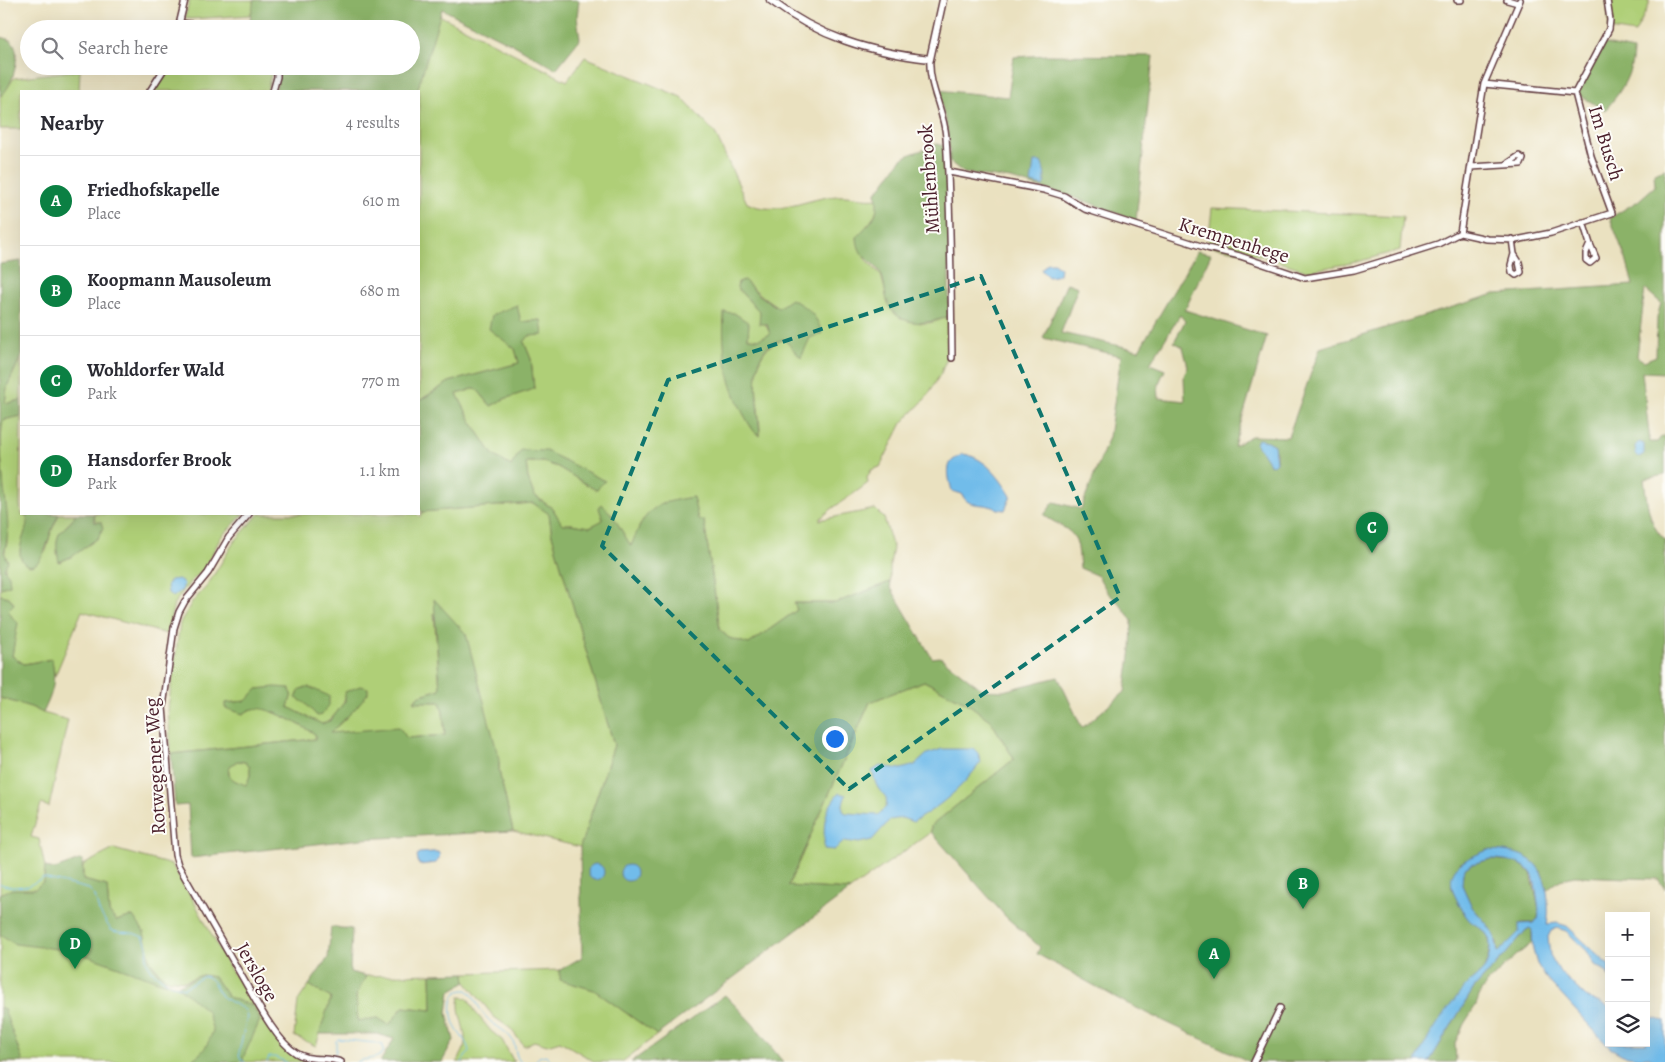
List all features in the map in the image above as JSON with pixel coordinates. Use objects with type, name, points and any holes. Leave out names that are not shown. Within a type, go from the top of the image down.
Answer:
[{"type":"street","points":[[180,20],[185,0]]},
{"type":"street","points":[[770,0],[803,22],[836,38],[888,53],[930,59]]},
{"type":"street","name":"Mühlenbrook","points":[[943,0],[929,69],[946,134],[952,358]]},
{"type":"street","points":[[1507,0],[1519,2],[1484,84],[1460,233],[1481,238],[1512,240],[1551,233],[1583,222],[1590,244]]},
{"type":"street","name":"Im Busch","points":[[1583,222],[1612,213],[1591,156],[1575,93],[1609,29],[1610,20],[1607,0]]},
{"type":"street","points":[[151,90],[160,75]]},
{"type":"street","points":[[273,90],[277,75]]},
{"type":"street","points":[[1484,84],[1575,93]]},
{"type":"street","points":[[1471,167],[1507,164]]},
{"type":"street","name":"Krempenhege","points":[[948,172],[1044,190],[1064,196],[1084,209],[1207,248],[1240,256],[1305,278],[1354,270],[1438,244],[1460,233]]},
{"type":"street","points":[[1512,240],[1514,254]]},
{"type":"street","name":"Rotwegener Weg","points":[[176,860],[163,716],[172,637],[182,606],[208,573],[229,537],[248,515]]},
{"type":"street","name":"Jersloge","points":[[176,860],[257,1002],[286,1045],[304,1057],[338,1061]]},
{"type":"street","points":[[1254,1062],[1280,1008]]},
{"type":"highlighted area","points":[[981,276],[1120,597],[849,789],[602,546],[668,380]]},
{"type":"green space","points":[[190,0],[253,0],[254,5],[250,15],[190,19],[185,17]]},
{"type":"green space","points":[[253,0],[579,0],[577,17],[580,39],[556,69],[514,45],[442,9],[417,90],[275,90],[279,75],[420,75],[420,20],[250,20]]},
{"type":"green space","points":[[1607,0],[1649,0],[1649,5],[1635,33],[1609,29]]},
{"type":"green space","points":[[439,15],[567,81],[585,57],[681,97],[715,133],[747,203],[758,207],[781,208],[827,197],[877,198],[875,215],[857,237],[865,259],[881,275],[890,308],[912,321],[925,323],[949,316],[948,355],[941,373],[926,398],[902,423],[880,467],[871,470],[867,478],[868,483],[819,520],[875,509],[884,518],[893,548],[890,564],[890,582],[835,603],[794,603],[797,610],[749,644],[729,638],[720,630],[704,521],[640,525],[631,547],[613,516],[589,527],[571,524],[562,525],[553,509],[534,495],[528,479],[526,462],[543,462],[558,467],[596,490],[604,481],[521,451],[511,466],[493,455],[471,421],[457,394],[476,388],[491,406],[504,399],[534,389],[531,359],[524,342],[541,320],[521,322],[515,349],[519,363],[449,382],[420,400],[420,90],[417,90]],"holes":[[[744,280],[762,296],[822,333],[783,340],[770,346],[762,355],[756,380],[760,436],[734,313],[748,323],[748,338],[759,339],[770,334],[760,312],[737,288]]]},
{"type":"green space","points":[[0,37],[13,42],[16,49],[16,64],[12,80],[0,96]]},
{"type":"green space","points":[[1601,43],[1633,50],[1631,67],[1625,83],[1605,110],[1575,93]]},
{"type":"green space","points":[[1047,55],[1153,56],[1136,221],[1088,202],[1011,179],[964,173],[950,162],[946,126],[937,90],[1008,97],[1014,57]]},
{"type":"green space","points":[[39,75],[80,75],[79,90],[20,90],[20,129],[0,129],[0,96],[14,78]]},
{"type":"green space","points":[[163,75],[271,75],[267,90],[154,90]]},
{"type":"green space","points":[[937,144],[944,146],[949,154],[949,316],[934,321],[910,321],[903,319],[890,308],[881,274],[863,255],[858,245],[857,237],[874,218],[877,207],[876,192],[901,160]]},
{"type":"green space","points":[[1665,169],[1665,373],[1642,372],[1650,442],[1657,442],[1662,436],[1665,436],[1665,475],[1644,479],[1647,504],[1652,520],[1659,534],[1665,540],[1665,889],[1658,879],[1574,876],[1560,880],[1547,890],[1541,871],[1488,850],[1460,863],[1451,886],[1465,915],[1488,935],[1490,945],[1488,958],[1484,969],[1455,1000],[1416,1062],[1250,1062],[1124,1002],[1037,954],[1040,947],[1006,917],[931,832],[931,826],[1014,759],[991,721],[967,703],[924,681],[870,702],[788,886],[850,890],[657,1035],[594,990],[560,980],[560,970],[582,957],[580,847],[614,745],[552,535],[549,514],[533,503],[422,512],[420,509],[420,400],[449,382],[519,363],[515,349],[489,329],[492,315],[517,305],[521,322],[541,320],[543,335],[529,336],[524,342],[531,359],[534,389],[504,399],[491,406],[476,388],[457,394],[471,421],[493,455],[511,466],[521,450],[546,451],[605,481],[596,490],[558,467],[543,462],[526,462],[528,479],[534,495],[553,509],[562,524],[590,527],[603,520],[599,508],[602,504],[613,516],[631,546],[641,523],[653,509],[679,499],[693,497],[698,519],[704,521],[720,630],[729,638],[749,644],[797,610],[794,603],[835,603],[890,582],[891,588],[932,658],[940,657],[983,690],[1003,691],[1058,677],[1082,728],[1125,692],[1131,649],[1132,620],[1108,593],[1098,576],[1080,568],[1078,546],[1074,536],[1044,515],[1054,502],[1081,509],[1109,437],[1121,356],[1043,338],[1067,283],[1078,287],[1061,333],[1139,350],[1197,251],[1211,254],[1185,310],[1267,336],[1234,446],[1251,436],[1288,437],[1320,348],[1495,294],[1633,285],[1626,259],[1610,218],[1638,201],[1655,186],[1654,173]],"holes":[[[1645,289],[1661,303],[1657,318],[1656,356],[1644,361],[1637,357]],[[1180,315],[1185,321],[1174,342],[1183,347],[1188,367],[1184,376],[1185,401],[1159,398],[1158,385],[1165,370],[1150,364]],[[1276,451],[1276,462],[1273,465],[1269,464],[1265,454]]]},
{"type":"green space","points":[[1212,208],[1403,216],[1400,250],[1357,262],[1308,271],[1259,255],[1208,246]]},
{"type":"green space","points":[[20,261],[20,358],[7,387],[5,404],[20,400],[20,416],[3,420],[1,442],[8,525],[4,552],[8,561],[4,569],[9,575],[10,585],[0,588],[0,264]]},
{"type":"green space","points":[[744,280],[758,294],[778,308],[791,299],[802,305],[814,316],[822,333],[810,338],[801,358],[784,339],[771,344],[763,353],[759,363],[756,388],[760,436],[751,427],[744,415],[733,390],[726,365],[724,312],[734,313],[749,323],[748,338],[759,339],[770,334],[767,324],[759,324],[760,312],[737,288],[738,282]]},
{"type":"green space","points":[[20,358],[20,400],[5,404],[7,387]]},
{"type":"green space","points":[[20,416],[20,515],[27,516],[28,523],[20,551],[46,551],[51,532],[59,515],[75,515],[74,519],[64,528],[57,554],[60,562],[98,538],[94,515],[243,515],[221,537],[203,571],[190,582],[174,604],[167,634],[82,611],[55,676],[51,659],[24,664],[12,656],[17,623],[8,610],[14,604],[9,597],[0,595],[0,588],[10,585],[4,564],[7,543],[0,436],[3,420]]},
{"type":"green space","points":[[533,503],[549,513],[552,535],[614,745],[580,847],[513,831],[499,771],[499,759],[434,613],[440,689],[418,696],[414,701],[440,702],[443,711],[445,735],[407,738],[329,734],[354,710],[346,692],[344,702],[338,711],[322,725],[288,707],[292,694],[257,689],[247,701],[225,703],[243,714],[254,708],[276,713],[315,734],[315,739],[171,754],[168,708],[180,623],[192,602],[207,586],[234,542],[258,515],[418,515],[420,517],[422,512]]},
{"type":"green space","points":[[26,515],[59,515],[43,555],[31,566],[24,563],[20,554],[27,516]]},
{"type":"green space","points":[[75,515],[94,515],[94,522],[101,522],[103,528],[98,538],[73,556],[59,562],[57,545],[59,533]]},
{"type":"green space","points":[[0,595],[9,597],[14,604],[8,610],[18,623],[12,656],[24,664],[52,659],[53,687],[43,713],[31,707],[0,698]]},
{"type":"green space","points":[[434,599],[466,634],[499,759],[499,771],[513,831],[361,839],[191,858],[188,805],[175,806],[171,754],[315,739],[315,734],[276,713],[260,709],[251,710],[243,714],[225,708],[225,703],[246,701],[257,689],[289,688],[292,694],[288,707],[322,724],[331,720],[345,701],[345,692],[360,686],[368,688],[368,693],[354,710],[330,733],[399,727],[407,738],[445,735],[443,711],[440,702],[414,702],[418,696],[440,689]],"holes":[[[237,761],[245,762],[250,766],[250,776],[246,785],[230,777],[228,771],[229,767]]]},
{"type":"green space","points":[[924,681],[967,703],[991,721],[1014,759],[931,826],[931,832],[850,890],[788,886],[870,702]]},
{"type":"green space","points":[[309,687],[329,696],[329,705],[322,715],[317,716],[305,703],[296,698],[300,689]]},
{"type":"green space","points":[[0,698],[68,720],[49,807],[41,804],[31,837],[39,839],[45,867],[44,878],[107,925],[133,916],[116,921],[109,912],[107,886],[83,880],[83,865],[114,849],[172,865],[230,969],[286,1049],[303,1060],[326,1062],[244,1062],[242,1058],[260,1020],[253,1006],[228,997],[214,977],[202,975],[185,981],[165,979],[150,961],[148,953],[146,958],[166,981],[177,986],[194,984],[240,1062],[0,1062]]},
{"type":"green space","points":[[237,761],[245,762],[250,766],[250,776],[246,786],[233,780],[229,775],[229,767]]},
{"type":"green space","points":[[82,859],[83,880],[107,886],[109,912],[116,921],[133,916],[144,932],[150,961],[165,979],[166,984],[85,955],[58,949],[15,944],[0,936],[0,894],[12,889],[35,889],[44,881],[45,867],[55,869]]},
{"type":"green space","points":[[1491,859],[1512,861],[1523,866],[1531,873],[1539,909],[1538,919],[1533,923],[1521,923],[1519,932],[1498,953],[1497,942],[1487,924],[1472,907],[1462,885],[1465,868]]},
{"type":"green space","points":[[331,927],[352,929],[350,972],[366,976],[356,996],[358,1021],[378,1018],[389,1025],[403,1007],[432,1010],[431,974],[465,973],[466,982],[450,991],[447,1013],[454,1040],[442,1062],[380,1062],[394,1039],[377,1034],[319,1034],[331,998],[309,985],[328,958]]},
{"type":"green space","points":[[1530,928],[1532,930],[1532,943],[1488,982],[1481,991],[1476,1005],[1455,1043],[1456,1062],[1429,1062],[1474,988],[1526,930]]},
{"type":"green space","points":[[560,970],[561,980],[594,990],[657,1035],[622,1062],[595,1062],[560,1041],[547,1045],[534,1041],[524,1046],[510,1028],[494,1017],[466,982],[465,973]]},
{"type":"green space","points":[[431,974],[432,1010],[403,1007],[389,1025],[378,1018],[358,1021],[356,996],[366,976]]},
{"type":"green space","points":[[202,975],[214,977],[228,997],[253,1006],[260,1020],[243,1058],[244,1062],[187,1062],[204,1050],[213,1031],[207,1011],[177,986]]},
{"type":"green space","points":[[309,985],[331,998],[316,1046],[294,1036],[298,1001]]},
{"type":"green space","points":[[725,995],[752,1023],[783,1062],[631,1062]]},
{"type":"green space","points":[[460,997],[468,998],[476,1013],[491,1031],[502,1040],[514,1062],[457,1062],[463,1052],[465,1042],[459,1010]]},
{"type":"green space","points":[[0,1007],[4,1009],[23,1062],[0,1062]]},
{"type":"water","points":[[1034,162],[1041,162],[1045,177],[1043,186],[1031,183]]},
{"type":"water","points":[[1047,263],[1054,263],[1060,268],[1059,274],[1048,277],[1041,270]]},
{"type":"water","points":[[1258,439],[1274,445],[1276,462],[1273,465],[1269,464],[1256,443]]},
{"type":"water","points":[[1639,442],[1644,444],[1644,454],[1639,457],[1636,454],[1635,446]]},
{"type":"water","points":[[963,454],[978,459],[985,464],[1002,482],[1011,496],[1005,510],[970,503],[962,494],[952,491],[949,476],[950,464]]},
{"type":"water","points":[[179,579],[184,584],[182,590],[173,597],[168,593],[167,585],[170,580]]},
{"type":"water","points":[[942,749],[974,749],[978,753],[981,762],[950,796],[913,822],[902,818],[890,820],[872,840],[859,843],[845,841],[834,850],[824,849],[825,820],[829,808],[839,793],[846,795],[843,811],[846,813],[878,815],[886,807],[886,800],[877,786],[872,771],[880,766],[901,769],[915,765],[927,754]]},
{"type":"water","points":[[1488,850],[1513,853],[1531,860],[1543,875],[1548,900],[1547,924],[1557,923],[1567,926],[1605,961],[1605,970],[1595,965],[1587,951],[1566,931],[1557,928],[1551,931],[1548,937],[1550,955],[1560,972],[1586,997],[1605,1005],[1605,1043],[1546,978],[1537,964],[1533,950],[1532,930],[1530,928],[1526,930],[1474,988],[1429,1062],[1416,1062],[1425,1043],[1447,1009],[1462,990],[1485,968],[1489,955],[1490,945],[1488,936],[1469,920],[1457,900],[1451,881],[1457,867],[1470,858]],"holes":[[[1491,859],[1521,864],[1530,871],[1533,876],[1539,910],[1538,919],[1533,923],[1519,924],[1519,932],[1498,953],[1495,936],[1472,907],[1462,885],[1463,872],[1465,868],[1472,864]]]},
{"type":"water","points":[[438,852],[439,858],[436,863],[419,865],[417,856],[419,853]]},
{"type":"water","points":[[596,864],[602,866],[604,872],[602,878],[596,880],[590,878],[588,872],[590,866]]},
{"type":"water","points":[[625,865],[631,865],[636,870],[634,879],[625,881],[620,876],[620,870]]},
{"type":"water","points":[[1650,1018],[1665,1021],[1665,1062],[1657,1062],[1649,1057],[1639,1058],[1623,1055],[1610,1048],[1650,1047]]},
{"type":"waterway","points":[[0,884],[12,887],[28,886],[43,878],[89,889],[95,896],[99,911],[111,930],[133,933],[143,937],[148,950],[146,961],[153,972],[169,984],[184,988],[204,976],[208,977],[223,997],[245,1010],[247,1017],[239,1052],[240,1058],[245,1062]]},
{"type":"waterway","points":[[462,1062],[469,1051],[454,1024],[452,1001],[456,993],[467,990],[473,996],[484,1015],[511,1038],[517,1057],[521,1062]]},
{"type":"waterway","points":[[333,1057],[338,1039],[383,1045],[383,1053],[380,1055],[357,1062]]},
{"type":"waterway","points":[[534,1062],[539,1057],[546,1055],[552,1062]]},
{"type":"waterway","points":[[267,1062],[269,1057],[275,1057],[286,1062]]},
{"type":"place","name":"Wohldorfer Wald","points":[[1372,553]]},
{"type":"place","name":"Koopmann Mausoleum","points":[[1303,909]]},
{"type":"place","name":"Hansdorfer Brook","points":[[75,969]]},
{"type":"place","name":"Friedhofskapelle","points":[[1214,979]]}]
